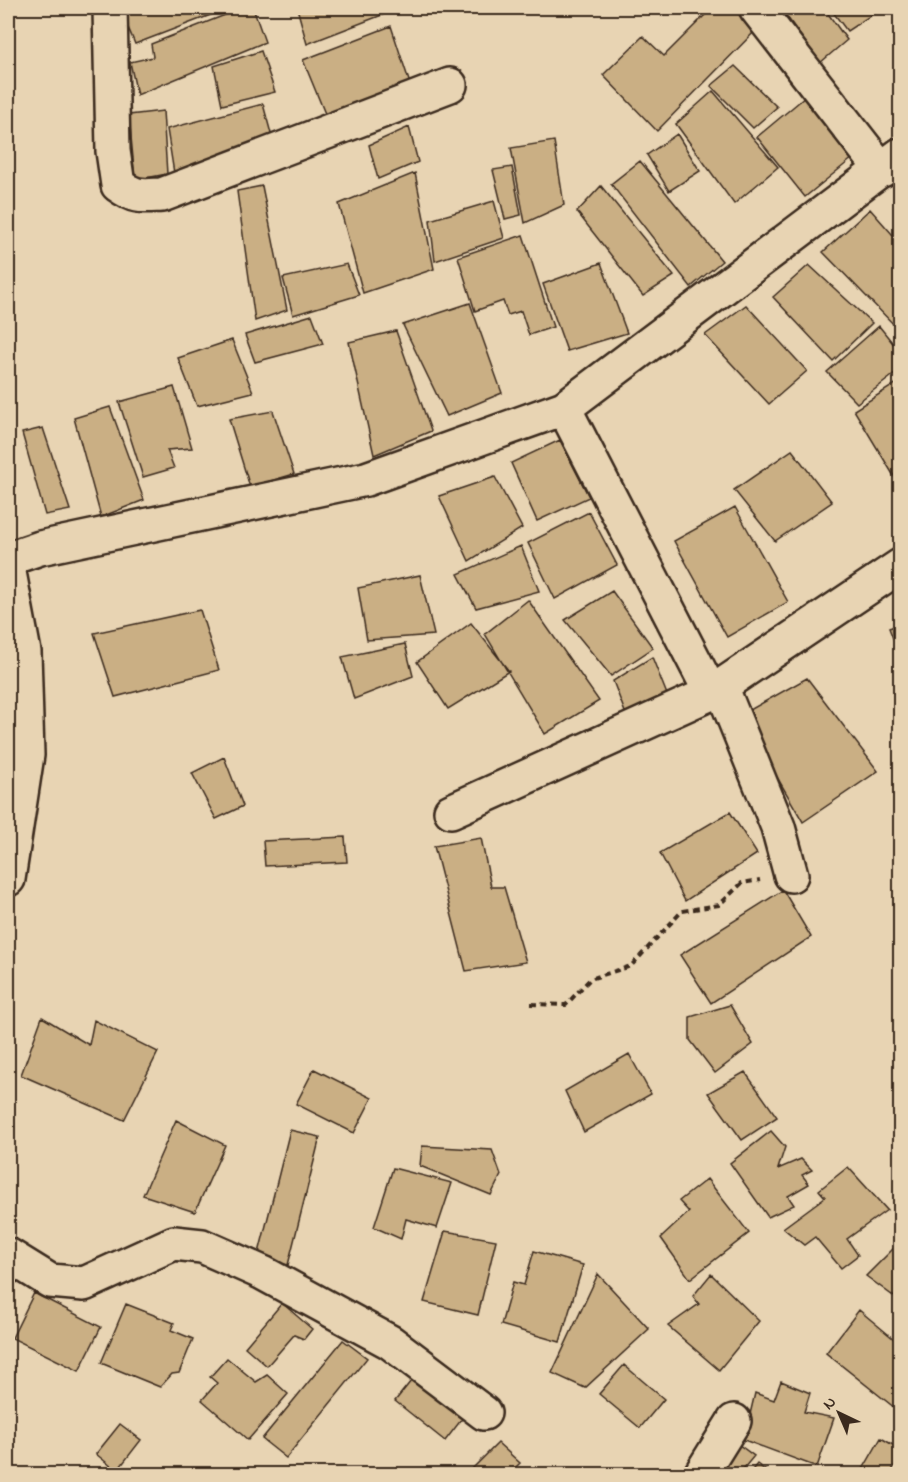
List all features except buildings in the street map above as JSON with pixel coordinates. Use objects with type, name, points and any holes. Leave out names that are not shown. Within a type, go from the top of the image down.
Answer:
[{"type":"street","points":[[110,8],[113,151],[118,185],[140,196],[162,195],[450,85]]},
{"type":"street","points":[[8,559],[40,548],[366,479],[564,408],[891,163],[756,8]]},
{"type":"street","points":[[564,408],[716,690],[778,827],[791,875]]},
{"type":"street","points":[[451,811],[716,690],[900,566]]},
{"type":"street","points":[[8,567],[24,652],[27,755],[8,879]]},
{"type":"street","points":[[8,1255],[50,1281],[84,1284],[174,1243],[202,1246],[263,1273],[390,1342],[484,1413]]},
{"type":"street","points":[[701,1474],[734,1421]]},
{"type":"path","points":[[531,1004],[566,1005],[590,979],[631,966],[682,911],[719,905],[742,883],[791,875]]}]
